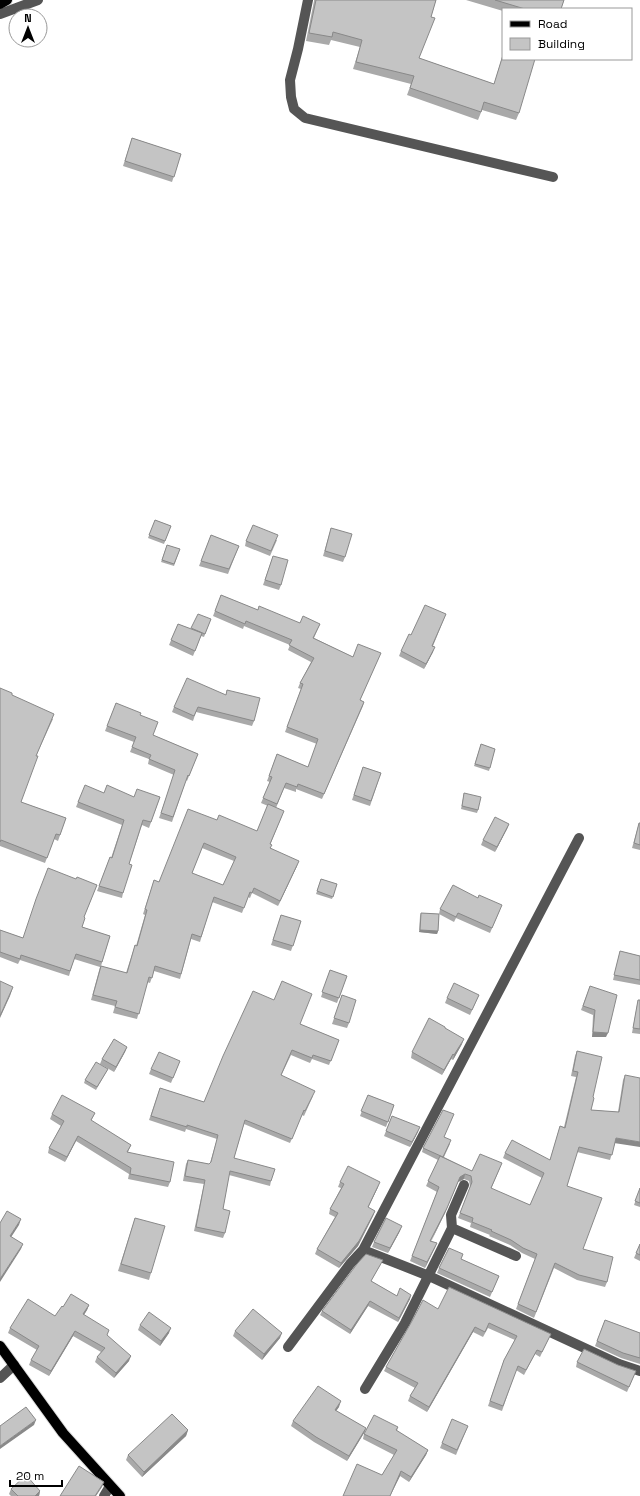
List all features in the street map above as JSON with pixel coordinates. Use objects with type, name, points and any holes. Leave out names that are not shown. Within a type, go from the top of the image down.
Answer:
[{"type":"main road","points":[[0,4],[7,0]]},
{"type":"main road","points":[[0,1346],[63,1433],[120,1496]]},
{"type":"street","points":[[0,14],[38,0]]},
{"type":"street","points":[[308,0],[290,80],[291,97],[294,109],[305,118],[553,177]]},
{"type":"street","points":[[288,1347],[350,1264],[363,1250],[579,838]]},
{"type":"street","points":[[365,1389],[406,1323],[429,1276],[452,1228],[451,1215],[464,1185]]},
{"type":"street","points":[[452,1228],[516,1256]]},
{"type":"street","points":[[363,1250],[429,1276],[619,1364],[640,1371]]},
{"type":"street","points":[[0,1378],[14,1365]]},
{"type":"street","points":[[104,1496],[110,1486]]},
{"type":"building","points":[[316,0],[436,0],[431,17],[435,18],[419,58],[494,84],[502,58],[502,60],[535,60],[519,113],[484,102],[481,112],[410,88],[414,76],[356,62],[362,40],[333,32],[332,37],[309,33]]},
{"type":"building","points":[[495,0],[564,0],[561,8],[522,8]]},
{"type":"building","points":[[132,138],[181,154],[174,177],[125,161]]},
{"type":"building","points":[[155,520],[171,526],[165,541],[149,535]]},
{"type":"building","points":[[253,525],[278,535],[271,551],[246,541]]},
{"type":"building","points":[[331,528],[352,534],[345,557],[325,551]]},
{"type":"building","points":[[211,535],[239,546],[229,569],[201,561]]},
{"type":"building","points":[[167,545],[180,549],[174,564],[162,560]]},
{"type":"building","points":[[273,556],[288,560],[281,585],[265,580]]},
{"type":"building","points":[[221,595],[258,610],[259,606],[300,623],[303,616],[320,624],[313,638],[353,657],[358,644],[381,653],[360,700],[364,702],[324,794],[298,784],[297,787],[286,783],[277,804],[263,798],[272,777],[269,776],[277,754],[308,767],[318,739],[287,727],[303,684],[300,683],[314,658],[289,645],[292,640],[246,621],[245,624],[215,611]]},
{"type":"building","points":[[425,605],[446,614],[432,646],[435,647],[426,664],[401,651],[409,634],[411,635]]},
{"type":"building","points":[[198,614],[211,619],[205,634],[191,628]]},
{"type":"building","points":[[178,624],[202,633],[195,651],[171,640]]},
{"type":"building","points":[[187,678],[226,695],[227,690],[260,698],[254,721],[198,707],[194,716],[174,707]]},
{"type":"building","points":[[0,688],[54,714],[36,756],[38,756],[21,802],[66,818],[60,835],[56,834],[47,858],[1,840],[0,842]]},
{"type":"building","points":[[116,703],[158,722],[153,735],[198,754],[189,776],[188,775],[173,817],[161,813],[175,770],[149,759],[151,755],[132,747],[136,737],[107,726]]},
{"type":"building","points":[[481,744],[495,749],[490,768],[475,764]]},
{"type":"building","points":[[363,767],[381,773],[371,801],[354,795]]},
{"type":"building","points":[[85,785],[104,793],[107,785],[134,797],[137,789],[160,797],[151,822],[143,820],[129,864],[132,865],[123,893],[99,886],[110,857],[112,858],[124,820],[78,802]]},
{"type":"building","points":[[464,793],[481,797],[478,810],[462,806]]},
{"type":"building","points":[[268,804],[284,811],[270,844],[272,845],[270,848],[299,861],[280,901],[254,888],[252,893],[250,892],[244,908],[214,897],[201,937],[192,934],[181,974],[155,966],[152,978],[149,977],[139,1014],[115,1007],[117,1001],[93,995],[101,966],[127,973],[135,945],[137,946],[147,910],[145,909],[154,880],[159,882],[188,809],[217,820],[219,815],[257,831]],"holes":[[[204,843],[236,857],[223,885],[192,873]]]},
{"type":"building","points":[[495,817],[509,824],[497,847],[483,840]]},
{"type":"building","points":[[640,823],[640,845],[634,843]]},
{"type":"building","points":[[48,868],[76,879],[77,877],[97,885],[84,917],[82,927],[110,936],[102,962],[76,954],[70,971],[21,955],[20,959],[0,952],[0,930],[23,938]]},
{"type":"building","points":[[321,879],[337,884],[333,897],[317,891]]},
{"type":"building","points":[[453,885],[478,898],[479,895],[502,905],[492,928],[458,913],[456,917],[440,909]]},
{"type":"building","points":[[421,913],[439,914],[438,931],[420,930]]},
{"type":"building","points":[[281,915],[301,921],[293,946],[273,940]]},
{"type":"building","points":[[620,951],[640,956],[640,980],[614,975]]},
{"type":"building","points":[[330,970],[347,976],[339,998],[322,992]]},
{"type":"building","points":[[0,981],[13,987],[0,1016]]},
{"type":"building","points":[[282,981],[312,994],[300,1024],[339,1040],[331,1061],[313,1055],[312,1058],[292,1050],[281,1075],[315,1091],[305,1111],[304,1110],[292,1139],[245,1120],[234,1158],[275,1169],[271,1181],[230,1171],[223,1209],[230,1211],[225,1233],[196,1227],[205,1180],[185,1176],[188,1160],[209,1164],[211,1162],[218,1135],[151,1116],[160,1088],[204,1102],[253,991],[274,1000]]},
{"type":"building","points":[[454,983],[479,995],[472,1010],[447,998]]},
{"type":"building","points":[[590,986],[617,995],[608,1033],[593,1032],[595,1010],[583,1006]]},
{"type":"building","points":[[342,995],[356,1000],[349,1023],[334,1018]]},
{"type":"building","points":[[638,1000],[640,1000],[640,1029],[633,1028]]},
{"type":"building","points":[[429,1018],[464,1039],[444,1070],[412,1052]]},
{"type":"building","points":[[114,1039],[127,1047],[116,1067],[102,1059]]},
{"type":"building","points":[[577,1051],[602,1057],[591,1110],[619,1112],[625,1075],[640,1078],[640,1142],[616,1138],[612,1155],[579,1147],[567,1186],[602,1198],[583,1249],[613,1257],[607,1282],[579,1275],[555,1263],[536,1312],[518,1304],[537,1254],[491,1231],[492,1230],[472,1222],[473,1218],[460,1213],[472,1182],[471,1176],[465,1174],[460,1177],[447,1208],[430,1241],[437,1243],[427,1262],[412,1256],[439,1187],[428,1181],[440,1156],[472,1171],[480,1154],[502,1163],[491,1188],[530,1205],[544,1173],[505,1153],[512,1140],[550,1160],[560,1126],[565,1128],[578,1072],[573,1071]]},
{"type":"building","points":[[159,1052],[180,1061],[173,1078],[151,1069]]},
{"type":"building","points":[[96,1062],[108,1069],[97,1087],[85,1080]]},
{"type":"building","points":[[62,1095],[95,1113],[91,1120],[131,1145],[127,1152],[174,1162],[170,1182],[130,1174],[131,1168],[78,1136],[67,1157],[49,1148],[64,1121],[52,1114]]},
{"type":"building","points":[[368,1095],[394,1105],[388,1122],[361,1111]]},
{"type":"building","points":[[443,1110],[454,1114],[444,1137],[451,1140],[443,1157],[423,1148]]},
{"type":"building","points":[[392,1116],[420,1127],[412,1142],[386,1131]]},
{"type":"building","points":[[348,1166],[380,1182],[368,1207],[375,1211],[359,1241],[341,1263],[317,1249],[338,1213],[330,1209],[344,1184],[340,1182]]},
{"type":"building","points":[[640,1188],[640,1203],[635,1201]]},
{"type":"building","points":[[7,1211],[21,1219],[10,1236],[23,1244],[0,1279],[0,1223]]},
{"type":"building","points":[[135,1218],[165,1226],[151,1273],[121,1264]]},
{"type":"building","points":[[386,1218],[402,1226],[390,1248],[374,1242]]},
{"type":"building","points":[[640,1244],[640,1255],[636,1253]]},
{"type":"building","points":[[449,1248],[463,1254],[461,1259],[499,1276],[492,1292],[439,1268]]},
{"type":"building","points":[[366,1254],[383,1260],[371,1281],[397,1296],[400,1288],[411,1295],[399,1318],[370,1301],[351,1330],[322,1311]]},
{"type":"building","points":[[449,1287],[551,1334],[542,1352],[537,1350],[526,1370],[518,1366],[503,1406],[490,1401],[504,1360],[517,1336],[489,1323],[485,1332],[475,1327],[429,1407],[410,1396],[418,1383],[386,1367],[423,1300],[438,1309]]},
{"type":"building","points":[[71,1294],[89,1305],[83,1314],[109,1330],[107,1335],[131,1356],[116,1373],[97,1357],[105,1348],[75,1331],[51,1371],[31,1360],[39,1346],[10,1328],[28,1299],[55,1316]]},
{"type":"building","points":[[253,1309],[282,1333],[264,1354],[235,1331]]},
{"type":"building","points":[[149,1312],[171,1328],[161,1341],[140,1325]]},
{"type":"building","points":[[605,1320],[640,1333],[640,1358],[623,1353],[597,1341]]},
{"type":"building","points":[[584,1349],[618,1365],[636,1371],[629,1387],[577,1362]]},
{"type":"building","points":[[318,1386],[341,1401],[335,1410],[366,1428],[349,1456],[316,1437],[293,1421]]},
{"type":"building","points":[[26,1407],[36,1420],[0,1446],[0,1426]]},
{"type":"building","points":[[172,1414],[188,1430],[144,1472],[128,1455]]},
{"type":"building","points":[[374,1415],[398,1427],[396,1430],[428,1450],[411,1477],[401,1471],[390,1496],[343,1496],[357,1464],[382,1475],[397,1450],[364,1434]]},
{"type":"building","points":[[452,1419],[468,1426],[457,1450],[442,1443]]},
{"type":"building","points":[[79,1466],[104,1482],[95,1496],[60,1496]]},
{"type":"building","points":[[26,1475],[40,1491],[35,1496],[18,1496],[11,1489]]}]
